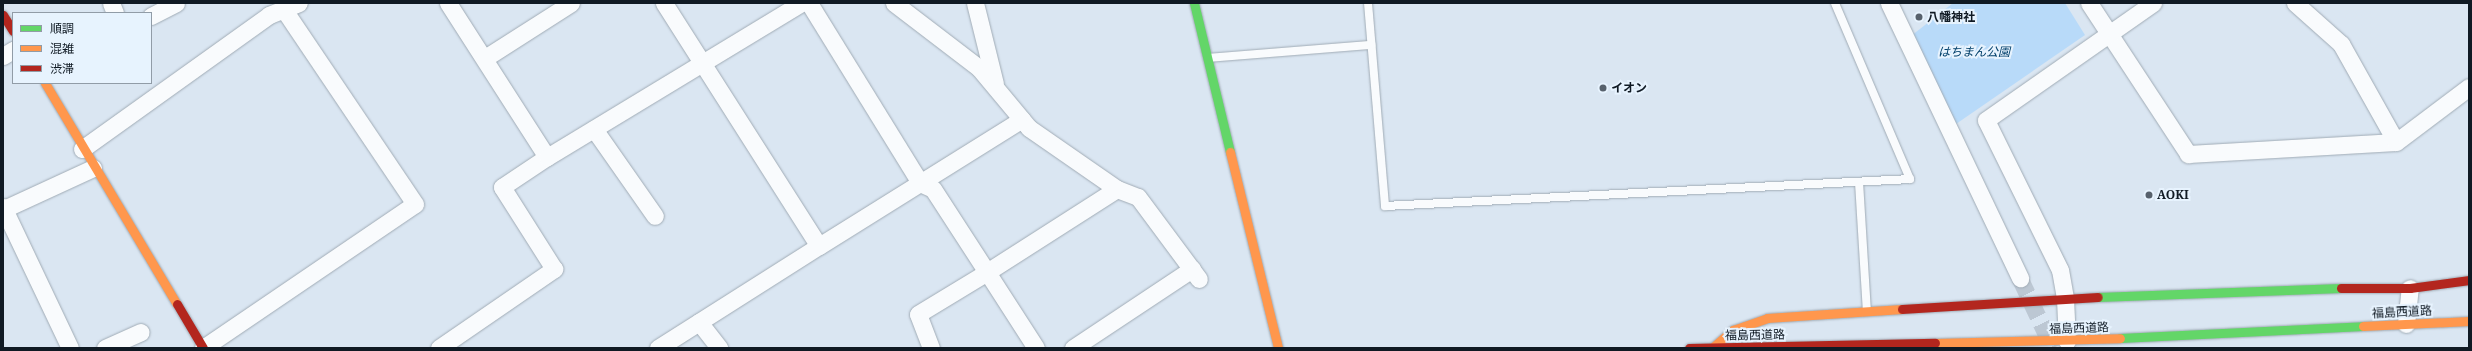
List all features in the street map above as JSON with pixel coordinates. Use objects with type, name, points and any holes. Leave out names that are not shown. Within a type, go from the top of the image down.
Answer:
[{"type":"main road","points":[[1194,3],[1278,348]]},
{"type":"main road","points":[[3,15],[12,29]]},
{"type":"main road","points":[[46,84],[93,168],[203,348]]},
{"type":"main road","points":[[1712,348],[1732,330],[1767,318],[2065,298],[2322,288],[2410,288],[2469,280]]},
{"type":"main road","name":"福島西道路","points":[[1689,348],[2067,340],[2469,321]]},
{"type":"street","points":[[110,3],[114,12]]},
{"type":"street","points":[[152,15],[176,3]]},
{"type":"street","points":[[448,3],[485,58],[547,157]]},
{"type":"street","points":[[485,58],[571,3]]},
{"type":"street","points":[[664,3],[819,246]]},
{"type":"street","points":[[442,347],[554,269],[502,187],[547,157],[801,3]]},
{"type":"street","points":[[810,3],[920,183],[933,189],[1036,348]]},
{"type":"street","points":[[894,3],[979,68],[995,85],[1029,128],[1117,189],[1138,197],[1196,274],[1074,348]]},
{"type":"street","points":[[975,3],[995,85]]},
{"type":"street","points":[[1889,3],[2020,278]]},
{"type":"street","points":[[2089,3],[2188,154],[2396,142],[2467,94]]},
{"type":"street","points":[[2067,340],[2065,298],[2060,270],[1986,120],[2153,3]]},
{"type":"street","points":[[2295,3],[2341,44],[2396,142]]},
{"type":"street","points":[[82,149],[278,7],[415,204],[203,348]]},
{"type":"street","points":[[3,56],[12,51]]},
{"type":"street","points":[[658,348],[1022,119]]},
{"type":"street","points":[[594,129],[655,216]]},
{"type":"street","points":[[70,348],[4,208],[93,168]]},
{"type":"street","points":[[931,348],[918,314],[1117,189]]},
{"type":"street","points":[[2406,324],[2410,288]]},
{"type":"street","points":[[699,322],[718,348]]},
{"type":"street","points":[[105,348],[141,332]]},
{"type":"lane","points":[[1368,3],[1384,206],[1910,179],[1835,3]]},
{"type":"lane","points":[[1207,58],[1371,46]]},
{"type":"lane","points":[[1859,182],[1867,311]]},
{"type":"green space","name":"はちまん公園","points":[[1953,3],[2065,3],[2085,35],[1956,124],[1911,36]]},
{"type":"tunnel","points":[[2020,278],[2053,348]]},
{"type":"traffic: fast","points":[[1194,3],[1230,152]]},
{"type":"traffic: fast","points":[[2098,297],[2341,288]]},
{"type":"traffic: fast","points":[[2120,338],[2363,326]]},
{"type":"traffic: slow","points":[[46,84],[177,304]]},
{"type":"traffic: slow","points":[[1230,152],[1278,348]]},
{"type":"traffic: slow","points":[[1712,348],[1733,330],[1767,318],[1902,309]]},
{"type":"traffic: slow","points":[[2363,326],[2469,321]]},
{"type":"traffic: slow","points":[[1935,343],[2120,338]]},
{"type":"traffic: jam","points":[[3,15],[12,29]]},
{"type":"traffic: jam","points":[[2341,288],[2410,288],[2469,280]]},
{"type":"traffic: jam","points":[[1902,309],[2098,297]]},
{"type":"traffic: jam","points":[[177,304],[203,348]]},
{"type":"traffic: jam","points":[[1689,348],[1935,343]]},
{"type":"place","name":"八幡神社","points":[[1919,17]]},
{"type":"place","name":"イオン","points":[[1603,88]]},
{"type":"place","name":"AOKI","points":[[2149,195]]}]
